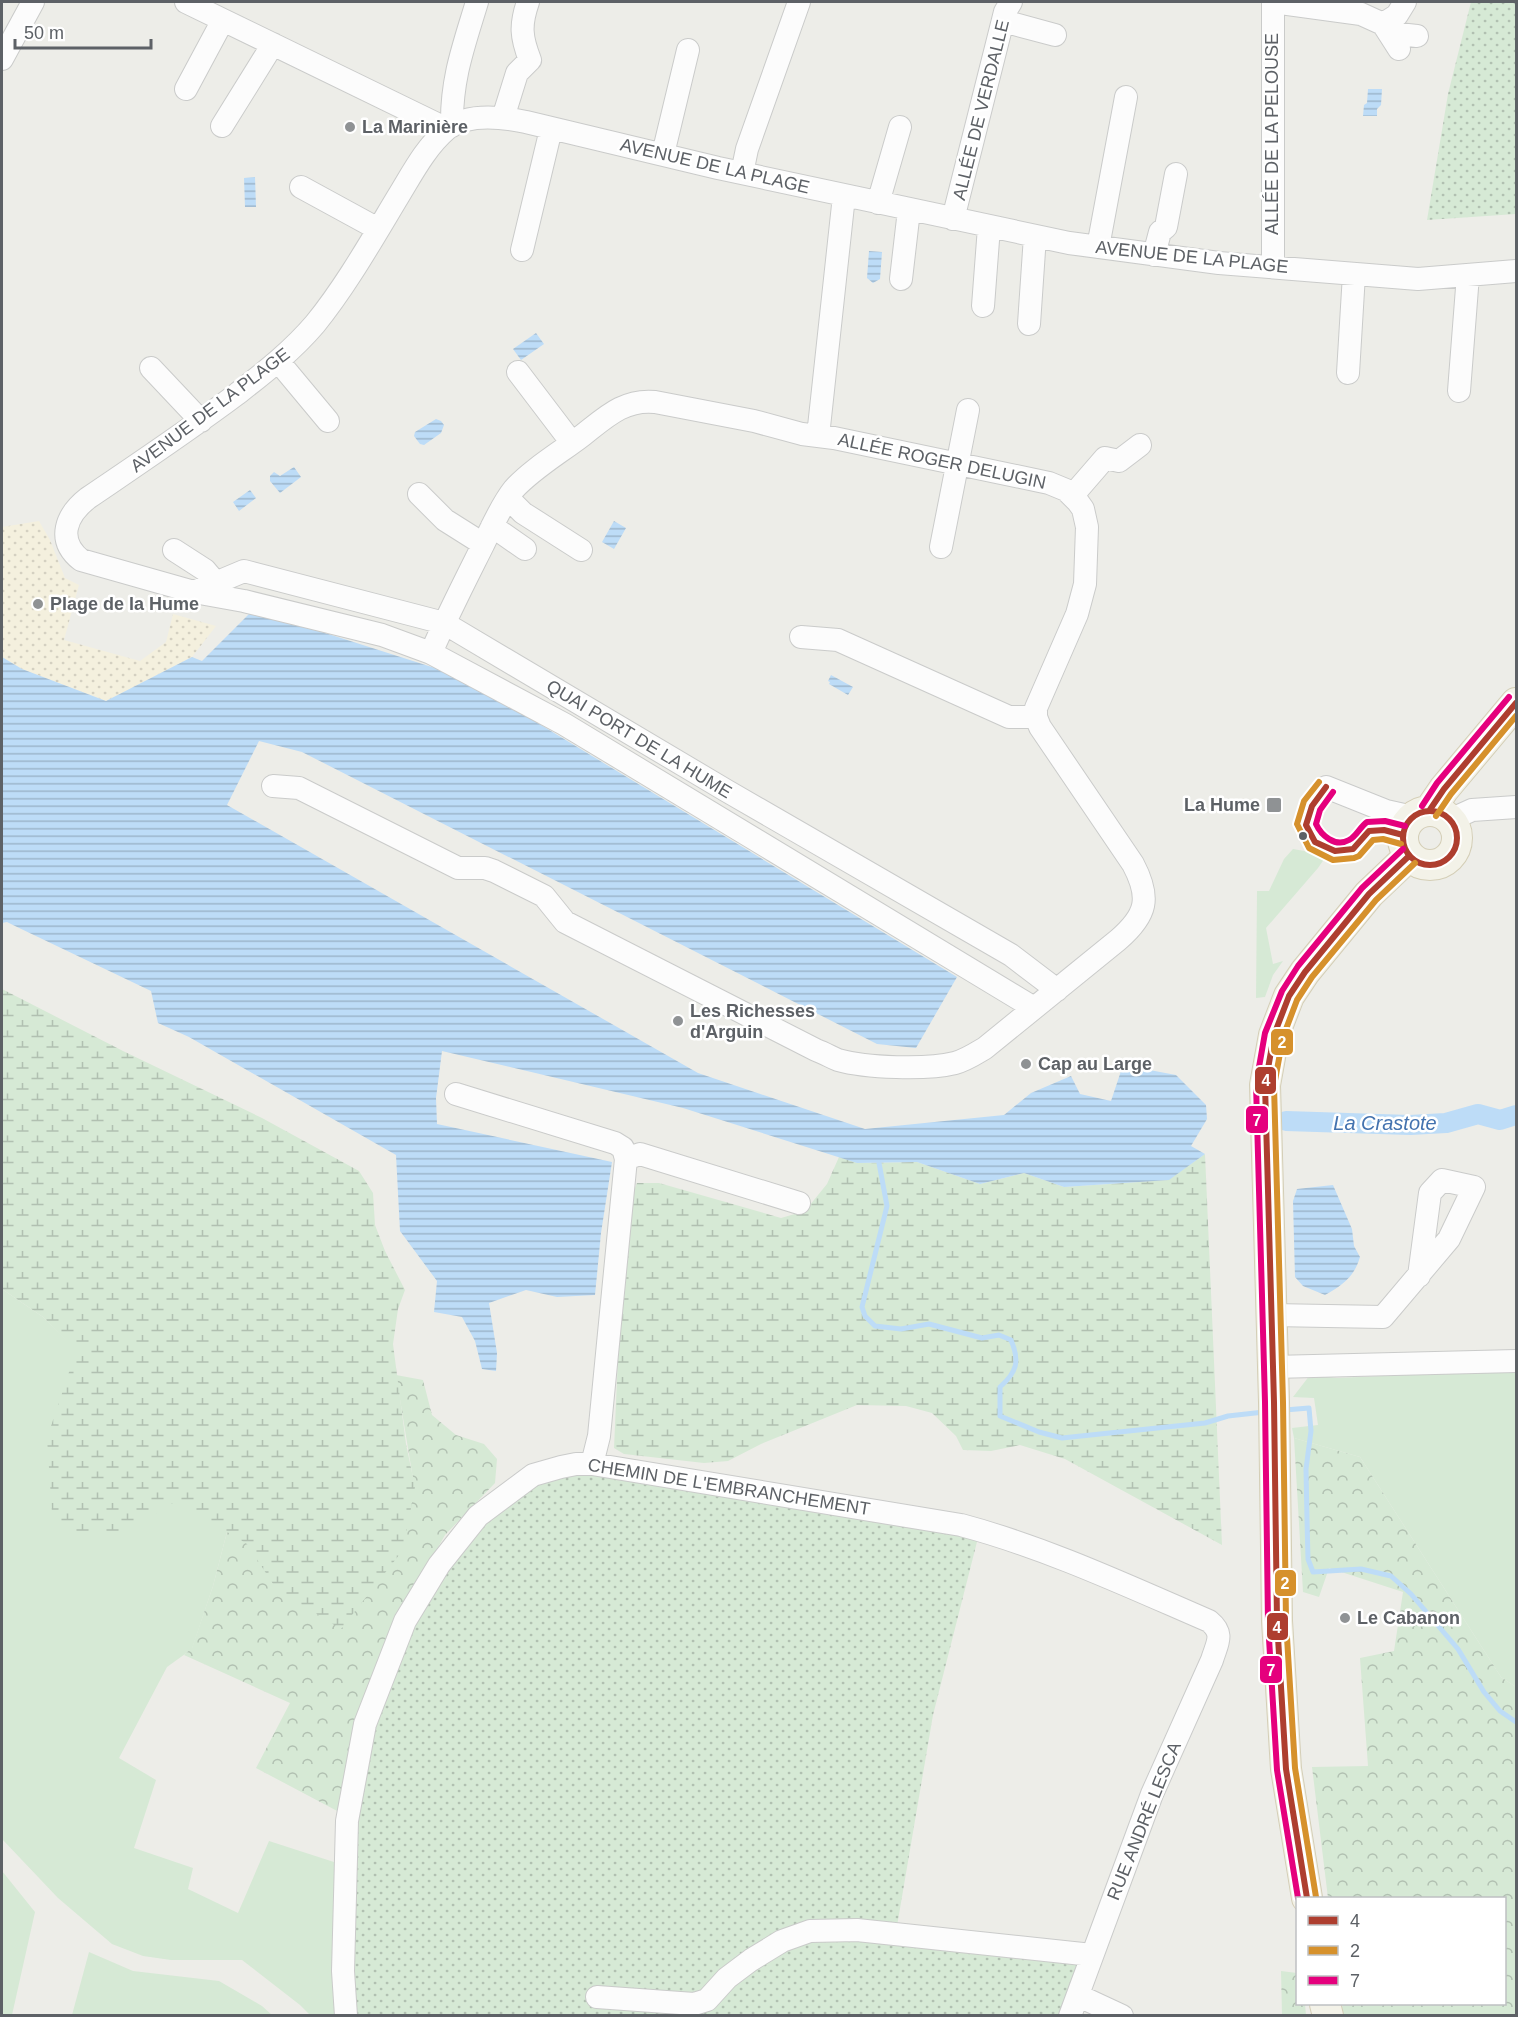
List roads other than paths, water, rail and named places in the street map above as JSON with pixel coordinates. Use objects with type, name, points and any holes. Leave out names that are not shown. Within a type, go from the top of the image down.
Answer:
[{"type":"main road","points":[[1425,826],[1444,789],[1516,703]]},
{"type":"main road","points":[[1307,1897],[1286,1769],[1276,1612],[1272,1315],[1265,1085],[1268,1061],[1274,1035],[1289,996],[1305,972],[1425,826],[1516,722]]},
{"type":"street","points":[[2,59],[33,2]]},
{"type":"street","points":[[186,2],[450,127],[456,70],[477,2]]},
{"type":"street","points":[[503,118],[517,74],[530,60],[523,42],[522,20],[528,2]]},
{"type":"street","points":[[742,173],[747,149],[799,2]]},
{"type":"street","points":[[1273,2],[1361,14],[1390,35],[1417,36]]},
{"type":"street","name":"ALLÉE DE LA PELOUSE","points":[[1273,2],[1273,267]]},
{"type":"street","points":[[1390,35],[1397,15],[1405,2]]},
{"type":"street","points":[[1007,11],[1055,34]]},
{"type":"street","name":"ALLÉE DE VERDALLE","points":[[953,219],[1007,11]]},
{"type":"street","points":[[186,89],[223,20]]},
{"type":"street","points":[[222,126],[273,45]]},
{"type":"street","points":[[663,154],[688,50]]},
{"type":"street","points":[[1098,247],[1126,97]]},
{"type":"street","name":"AVENUE DE LA PLAGE","points":[[77,506],[201,421],[295,346],[316,323],[429,147],[450,127],[459,122],[477,119],[503,118],[526,122],[844,196],[989,227],[1098,247],[1219,264],[1418,279],[1516,271]]},
{"type":"street","points":[[878,203],[900,127]]},
{"type":"street","points":[[522,250],[551,129]]},
{"type":"street","points":[[1154,255],[1160,232],[1166,227],[1176,174]]},
{"type":"street","points":[[305,195],[372,237]]},
{"type":"street","points":[[818,436],[844,196]]},
{"type":"street","points":[[901,279],[909,210]]},
{"type":"street","points":[[983,306],[989,227]]},
{"type":"street","points":[[1029,324],[1035,236]]},
{"type":"street","points":[[1348,373],[1354,274]]},
{"type":"street","points":[[1459,391],[1468,275]]},
{"type":"street","points":[[278,361],[328,421]]},
{"type":"street","points":[[152,368],[201,421]]},
{"type":"street","points":[[518,372],[572,443]]},
{"type":"street","name":"ALLÉE ROGER DELUGIN","points":[[432,653],[444,622],[508,498],[526,477],[627,404],[646,401],[754,421],[1049,483],[1073,495]]},
{"type":"street","points":[[941,547],[968,410]]},
{"type":"street","points":[[273,786],[299,788],[458,868],[485,868],[494,871],[544,896],[565,922],[837,1059],[860,1064],[919,1066],[953,1063],[969,1058],[1030,1012],[1133,926],[1142,911],[1144,887],[1133,864],[1040,727],[1036,717],[1036,708],[1077,614],[1085,584],[1087,527],[1083,509],[1073,495],[1105,458],[1119,460],[1140,445]]},
{"type":"street","points":[[419,494],[445,520],[525,549]]},
{"type":"street","points":[[508,498],[524,513],[581,550]]},
{"type":"street","name":"QUAI PORT DE LA HUME","points":[[77,506],[69,519],[66,536],[73,554],[81,560],[194,592],[244,601],[382,635],[432,653],[564,724],[1030,1012]]},
{"type":"street","points":[[174,549],[205,570],[216,583]]},
{"type":"street","name":"QUAI PORT DE LA HUME","points":[[194,592],[244,571],[444,622],[727,791],[1011,955],[1057,990]]},
{"type":"street","points":[[801,637],[838,640],[1010,717],[1036,717]]},
{"type":"street","points":[[1425,826],[1472,810],[1516,807]]},
{"type":"street","points":[[456,1094],[615,1143],[623,1148],[626,1159],[599,1436],[592,1464]]},
{"type":"street","points":[[626,1159],[640,1154],[799,1203]]},
{"type":"street","points":[[1272,1315],[1383,1317],[1419,1276]]},
{"type":"street","points":[[1273,1367],[1516,1360]]},
{"type":"street","name":"CHEMIN DE L'EMBRANCHEMENT","points":[[346,2016],[343,1971],[347,1821],[365,1724],[405,1621],[439,1565],[478,1516],[533,1475],[561,1467],[592,1464],[946,1522],[1018,1542],[1099,1573],[1209,1621],[1217,1628]]},
{"type":"street","name":"RUE ANDRÉ LESCA","points":[[1075,2006],[1152,1794],[1212,1660],[1218,1634],[1217,1628]]},
{"type":"street","points":[[597,1997],[694,2004],[707,2000],[727,1978],[751,1960],[782,1941],[810,1931],[857,1930],[1092,1955]]},
{"type":"street","points":[[1075,2006],[1122,2016]]},
{"type":"water","points":[[1368,89],[1382,89],[1381,105],[1377,109],[1377,116],[1363,116]]},
{"type":"water","points":[[255,177],[256,207],[245,207],[244,178]]},
{"type":"water","points":[[869,251],[882,252],[880,279],[873,283],[867,278]]},
{"type":"water","points":[[536,333],[544,344],[521,360],[513,349]]},
{"type":"water","points":[[436,419],[444,425],[441,433],[424,445],[420,444],[414,436],[415,432]]},
{"type":"water","points":[[294,467],[301,477],[280,493],[270,481],[270,476],[274,472],[280,476]]},
{"type":"water","points":[[250,490],[256,498],[239,511],[233,502]]},
{"type":"water","points":[[614,521],[626,528],[614,549],[602,542]]},
{"type":"water","points":[[253,610],[460,676],[957,977],[916,1048],[877,1044],[302,752],[259,741],[227,805],[698,1073],[865,1129],[1004,1115],[1031,1093],[1071,1076],[1080,1094],[1111,1101],[1123,1065],[1176,1075],[1206,1105],[1207,1119],[1191,1146],[1205,1154],[1169,1180],[1064,1187],[1024,1173],[980,1184],[917,1162],[857,1163],[683,1108],[442,1051],[436,1098],[437,1124],[612,1162],[601,1233],[595,1295],[557,1297],[526,1290],[489,1303],[497,1353],[496,1371],[482,1369],[475,1341],[462,1317],[434,1312],[437,1281],[400,1231],[396,1155],[189,1037],[158,1023],[151,991],[7,922],[2,923],[2,657],[22,669],[106,701],[192,657],[202,661]]},
{"type":"water","points":[[831,675],[853,687],[848,695],[829,684]]},
{"type":"water","points":[[1333,1185],[1352,1229],[1354,1246],[1360,1257],[1355,1270],[1347,1280],[1325,1295],[1303,1286],[1295,1277],[1293,1201],[1297,1189]]},
{"type":"waterway","name":"La Crastote","points":[[1286,1121],[1410,1125],[1446,1123],[1478,1114],[1500,1120],[1516,1115]]},
{"type":"waterway","points":[[879,1163],[887,1206],[862,1307],[865,1316],[875,1326],[901,1329],[929,1324],[982,1338],[999,1335],[1011,1340],[1016,1360],[1013,1371],[1000,1387],[1000,1416],[1039,1432],[1062,1438],[1205,1423],[1228,1416],[1264,1412]]},
{"type":"waterway","points":[[1285,1410],[1309,1408],[1311,1431],[1306,1469],[1307,1519],[1308,1559],[1313,1572],[1361,1569],[1391,1576],[1411,1594],[1458,1649],[1484,1692],[1500,1711],[1516,1722]]},
{"type":"place","name":"La Marinière","points":[[350,127]]},
{"type":"place","name":"Plage de la Hume","points":[[38,604]]},
{"type":"place","name":"La Hume","points":[[1274,805]]},
{"type":"place","name":"Les Richesses d'Arguin","points":[[678,1021]]},
{"type":"place","name":"Cap au Large","points":[[1026,1064]]},
{"type":"place","name":"Le Cabanon","points":[[1345,1618]]}]
